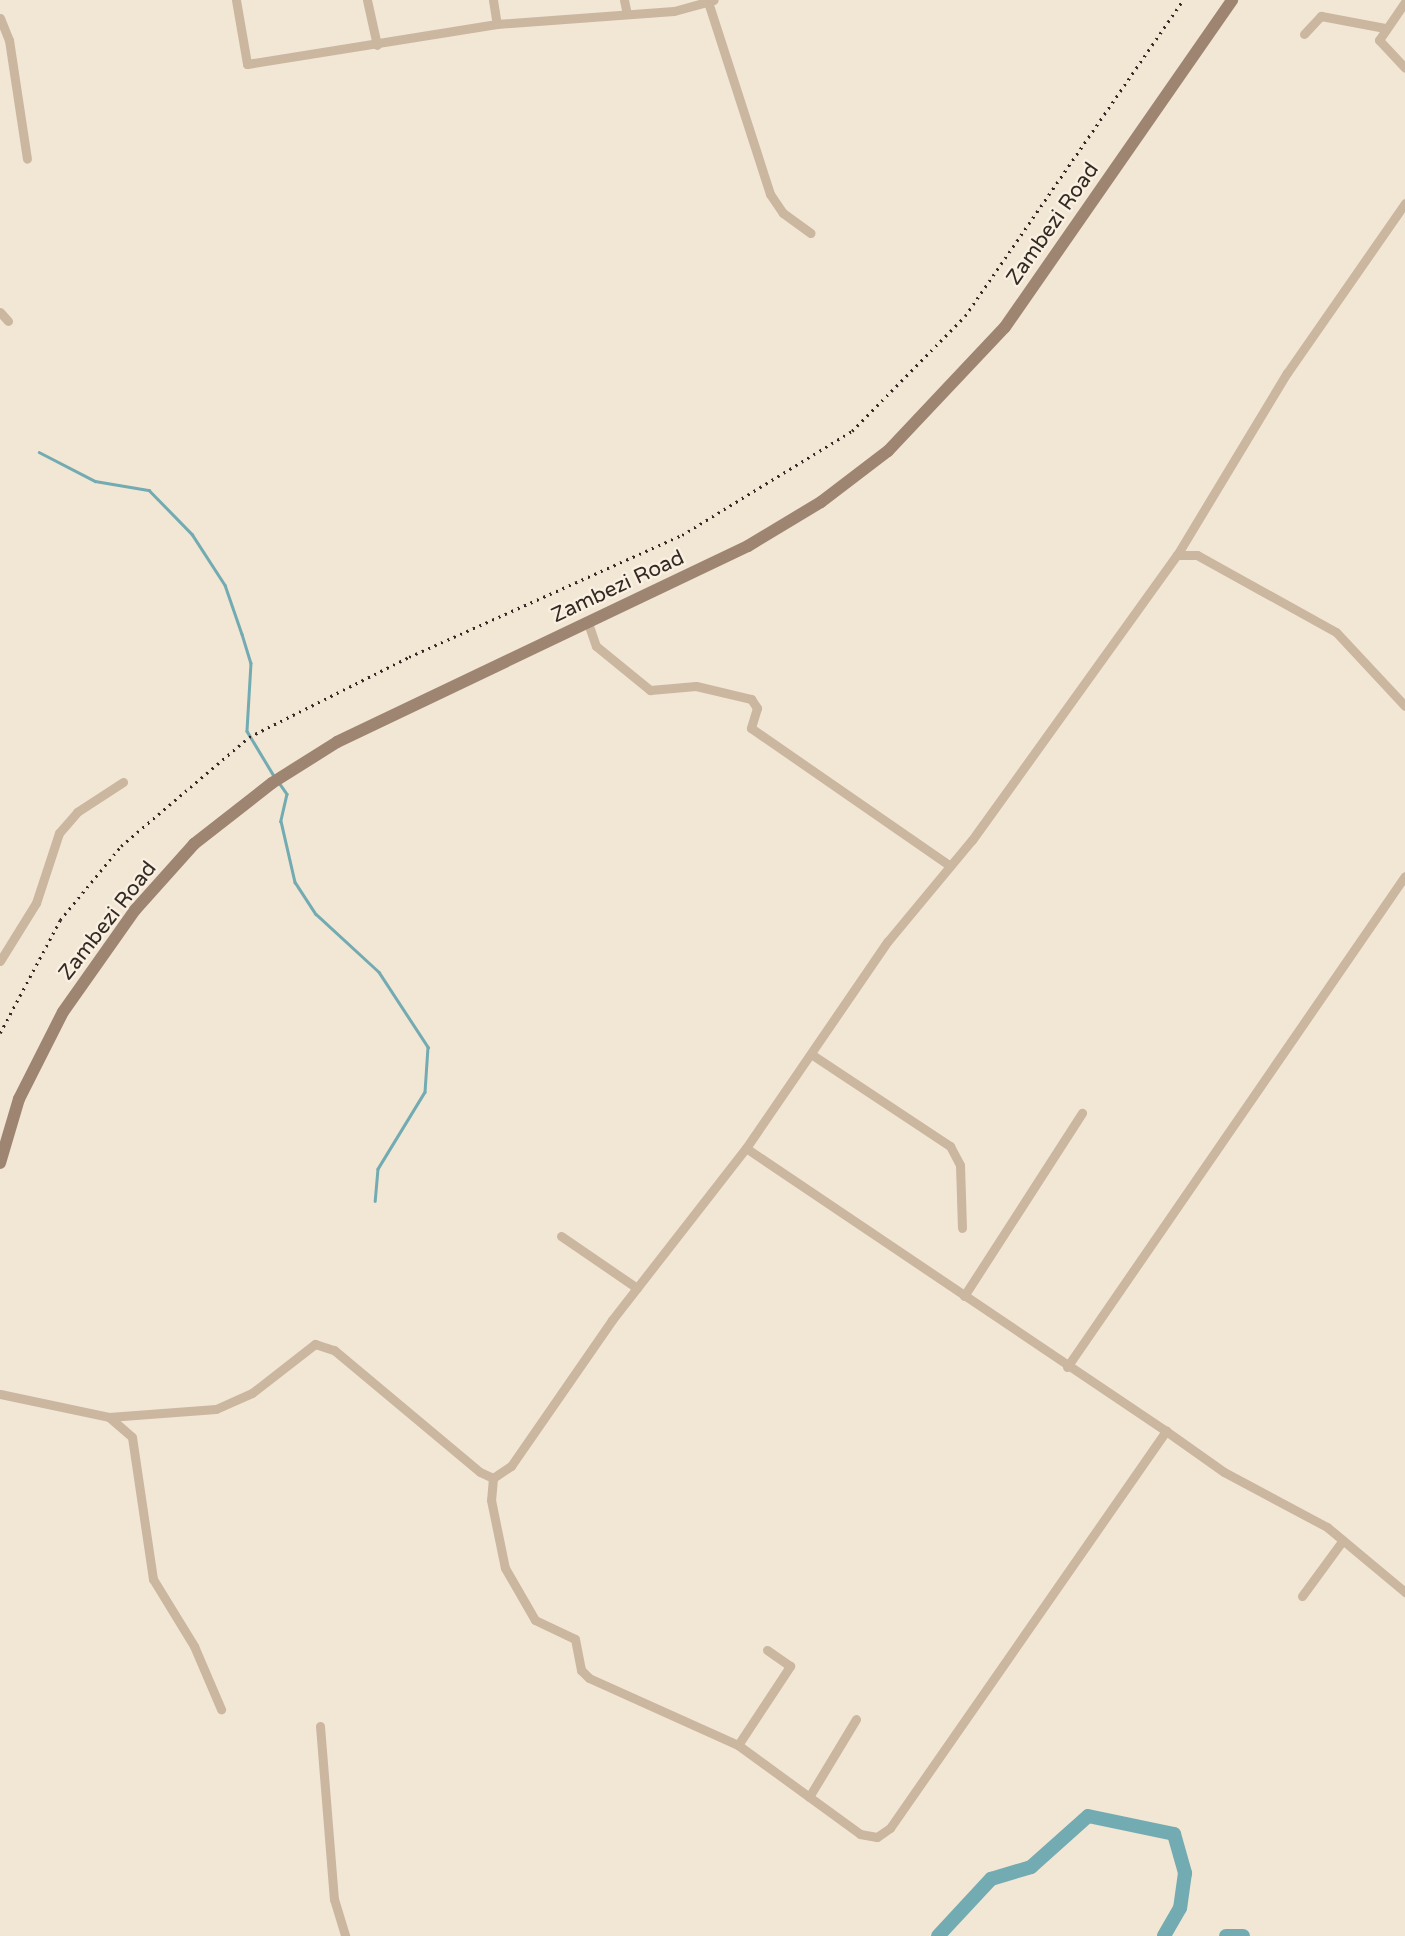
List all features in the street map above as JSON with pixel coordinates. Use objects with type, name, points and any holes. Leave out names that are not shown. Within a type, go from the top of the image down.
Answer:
[{"type":"main road","name":"Zambezi Road","points":[[0,1163],[19,1099],[63,1012],[135,910],[194,844],[274,781],[337,742],[748,546],[821,502],[934,407],[1005,327],[1231,0]]},
{"type":"street","points":[[236,0],[247,64],[497,24],[627,14],[712,3],[770,194],[783,213],[811,233]]},
{"type":"street","points":[[367,0],[377,45]]},
{"type":"street","points":[[493,0],[497,24]]},
{"type":"street","points":[[624,0],[627,14]]},
{"type":"street","points":[[1405,2],[1385,28],[1381,46],[1405,68]]},
{"type":"street","points":[[1304,34],[1321,16],[1385,28]]},
{"type":"street","points":[[0,18],[9,40],[27,159]]},
{"type":"street","points":[[1166,1431],[890,1828],[877,1837],[860,1834],[738,1745],[589,1678],[581,1670],[575,1639],[535,1620],[505,1568],[491,1500],[493,1478],[524,1450],[637,1288],[746,1148],[883,949],[950,866],[1177,555],[1287,373],[1405,203]]},
{"type":"street","points":[[0,312],[8,321]]},
{"type":"street","points":[[1177,555],[1196,555],[1336,632],[1405,706]]},
{"type":"street","points":[[588,623],[596,646],[650,690],[696,686],[751,699],[757,708],[751,728],[950,866]]},
{"type":"street","points":[[0,961],[36,903],[60,833],[77,812],[122,782]]},
{"type":"street","points":[[1067,1367],[1405,876]]},
{"type":"street","points":[[811,1054],[950,1146],[960,1164],[962,1228]]},
{"type":"street","points":[[964,1296],[1082,1113]]},
{"type":"street","points":[[746,1148],[1224,1472],[1343,1540],[1405,1592]]},
{"type":"street","points":[[561,1236],[637,1288]]},
{"type":"street","points":[[0,1394],[109,1417],[216,1409],[252,1393],[315,1344],[334,1350],[493,1478]]},
{"type":"street","points":[[109,1417],[131,1437],[153,1579],[194,1646],[221,1709]]},
{"type":"street","points":[[1302,1595],[1343,1540]]},
{"type":"street","points":[[738,1745],[789,1669],[767,1650]]},
{"type":"street","points":[[809,1797],[856,1720]]},
{"type":"street","points":[[320,1726],[334,1899],[345,1936]]},
{"type":"waterway","points":[[39,452],[95,481],[149,490],[192,534],[225,585],[242,634],[251,663],[247,731],[274,776]]},
{"type":"waterway","points":[[280,784],[287,794],[281,821],[295,882],[316,914],[379,972],[428,1047],[425,1092],[378,1169],[375,1201]]},
{"type":"waterway","points":[[938,1936],[991,1879],[1031,1867],[1088,1816],[1174,1834],[1185,1873],[1180,1908],[1164,1936]]},
{"type":"waterway","points":[[1226,1936],[1243,1936]]},
{"type":"railway","points":[[0,1033],[60,920],[121,846],[249,737],[409,657],[682,535],[852,431],[965,316],[1183,0]]}]
